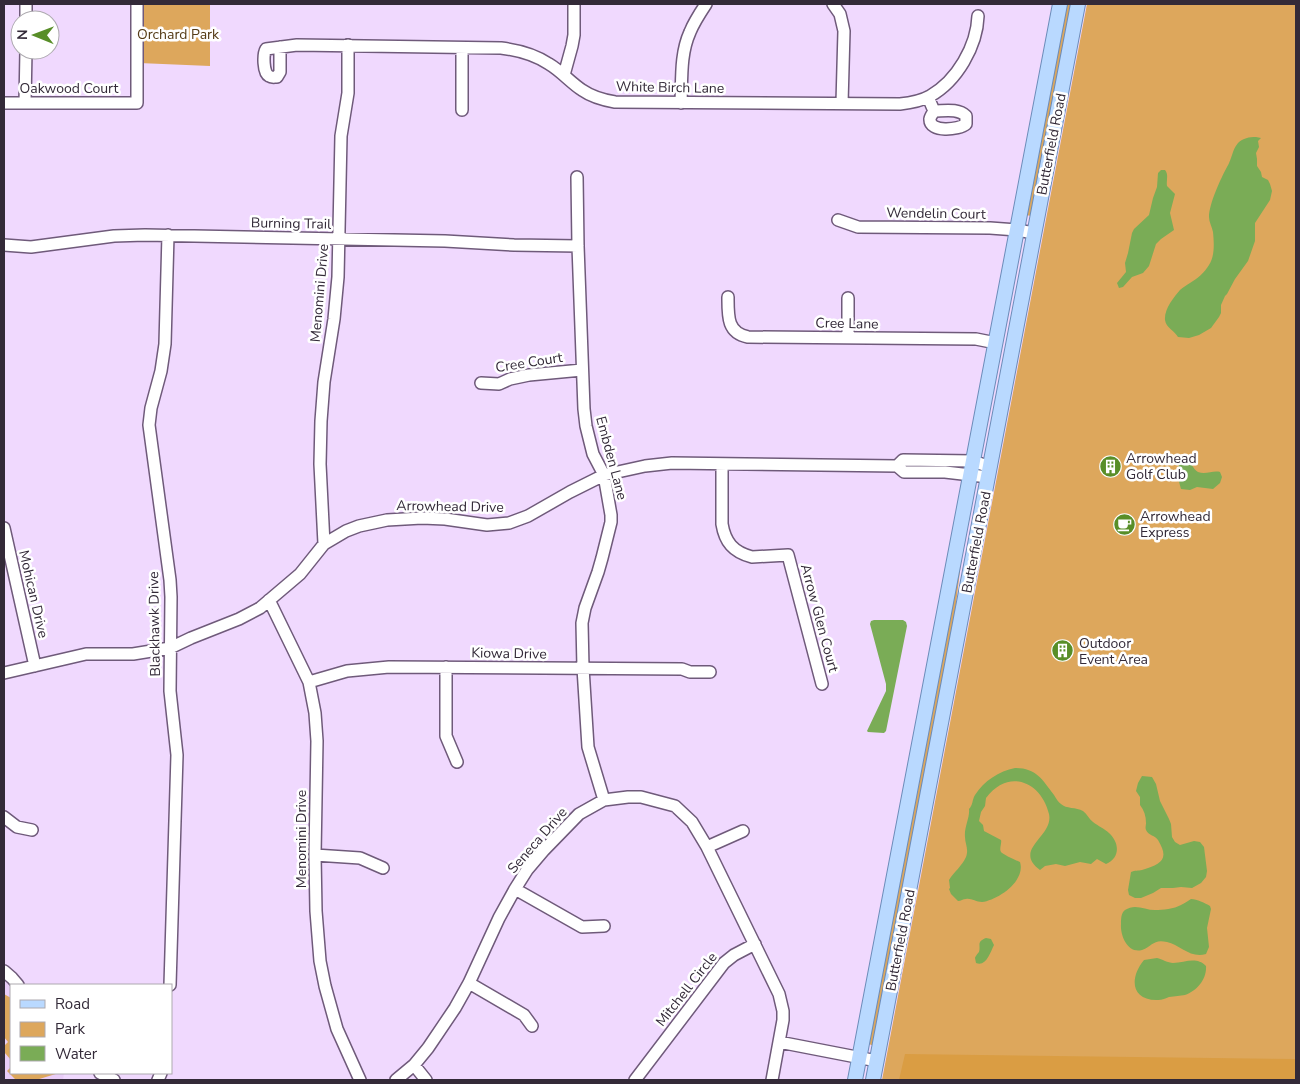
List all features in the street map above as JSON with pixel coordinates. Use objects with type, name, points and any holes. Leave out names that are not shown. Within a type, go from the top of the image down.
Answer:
[{"type":"main road","name":"Butterfield Road","points":[[855,1080],[1060,4]]},
{"type":"main road","name":"Butterfield Road","points":[[873,1080],[1078,4]]},
{"type":"street","name":"Oakwood Court","points":[[4,103],[137,103],[137,4]]},
{"type":"street","points":[[564,74],[574,35],[574,4]]},
{"type":"street","points":[[681,103],[682,62],[686,42],[692,26],[706,4]]},
{"type":"street","points":[[833,4],[840,14],[844,31],[842,104]]},
{"type":"street","name":"White Birch Lane","points":[[280,47],[280,72],[278,77],[271,78],[267,75],[264,52],[266,49],[280,47],[348,45],[501,48],[539,58],[564,74],[582,90],[595,97],[622,103],[900,104],[928,97],[949,81],[961,64],[975,37],[978,16]]},
{"type":"street","name":"Menomini Drive","points":[[324,544],[320,464],[321,421],[324,382],[337,295],[341,136],[348,93],[348,45]]},
{"type":"street","points":[[462,48],[462,110]]},
{"type":"street","points":[[25,103],[26,60]]},
{"type":"street","points":[[928,97],[934,111]]},
{"type":"street","name":"Embden Lane","points":[[577,177],[584,409],[588,436],[593,454],[604,475],[611,508],[611,522],[598,572],[583,614],[583,668],[588,747],[604,800]]},
{"type":"street","name":"Wendelin Court","points":[[838,220],[858,227],[1017,230],[1034,233]]},
{"type":"street","name":"Burning Trail","points":[[4,245],[31,247],[114,236],[168,235],[445,240],[535,246],[578,246]]},
{"type":"street","name":"Blackhawk Drive","points":[[168,235],[165,344],[149,425],[170,580],[170,702],[176,755],[170,984]]},
{"type":"street","name":"Cree Lane","points":[[728,297],[731,327],[741,336],[976,339],[996,343]]},
{"type":"street","points":[[848,298],[848,338]]},
{"type":"street","name":"Cree Court","points":[[481,383],[500,384],[529,375],[582,370]]},
{"type":"street","name":"Arrowhead Drive","points":[[897,466],[903,460],[973,461],[989,472]]},
{"type":"street","name":"Arrowhead Drive","points":[[4,673],[86,654],[133,654],[170,648],[248,615],[260,608],[300,574],[324,544],[346,530],[387,520],[422,518],[487,525],[509,523],[528,516],[604,475],[658,464],[897,466],[904,472],[945,472],[970,476],[989,472]]},
{"type":"street","name":"Arrow Glen Court","points":[[722,464],[723,532],[730,546],[747,556],[788,555],[822,684]]},
{"type":"street","name":"Mohican Drive","points":[[4,528],[35,666]]},
{"type":"street","name":"Menomini Drive","points":[[269,600],[309,682],[315,713],[317,734],[315,855],[320,962],[337,1029],[360,1080]]},
{"type":"street","name":"Kiowa Drive","points":[[309,682],[348,671],[389,667],[682,669],[690,672],[710,672]]},
{"type":"street","points":[[446,667],[446,732],[457,762]]},
{"type":"street","name":"Seneca Drive","points":[[396,1080],[414,1064],[435,1038],[469,983],[499,918],[515,889],[535,860],[579,814],[604,800],[641,797],[675,806],[692,822],[707,847],[755,944]]},
{"type":"street","points":[[4,817],[17,827],[32,830]]},
{"type":"street","points":[[707,847],[743,831]]},
{"type":"street","points":[[315,855],[360,858],[383,868]]},
{"type":"street","points":[[515,889],[582,927],[604,926]]},
{"type":"street","points":[[755,944],[779,994],[783,1012],[772,1080]]},
{"type":"street","name":"Mitchell Circle","points":[[635,1080],[724,963],[734,955],[755,944]]},
{"type":"street","points":[[4,971],[17,984]]},
{"type":"street","points":[[469,983],[524,1015],[532,1026]]},
{"type":"street","points":[[779,1042],[877,1061]]},
{"type":"street","points":[[414,1064],[426,1080]]},
{"type":"street","points":[[102,1074],[114,1080]]},
{"type":"shaded area","points":[[4,965],[21,984],[10,984],[10,1074],[64,1074],[63,1080],[4,1080]]},
{"type":"shaded area","points":[[905,1054],[1296,1059],[1296,1080],[899,1080]]},
{"type":"green space","name":"Orchard Park","points":[[140,4],[210,4],[210,66],[139,63]]},
{"type":"green space","points":[[1064,4],[1073,4],[1031,216],[1026,215]]},
{"type":"green space","points":[[1087,4],[1296,4],[1296,1080],[882,1080]]},
{"type":"green space","points":[[962,554],[950,654],[874,1045],[871,1045],[868,1043]]},
{"type":"green space","points":[[4,994],[10,997],[10,1059],[4,1052],[4,1046],[8,1042],[4,1037]]},
{"type":"green space","points":[[10,1074],[56,1074],[36,1080],[16,1080]]},
{"type":"water","points":[[1261,138],[1258,141],[1259,147],[1256,153],[1257,166],[1262,177],[1268,180],[1272,191],[1270,200],[1255,223],[1255,241],[1248,261],[1225,296],[1221,305],[1221,313],[1211,328],[1189,338],[1178,337],[1166,323],[1166,312],[1180,290],[1201,275],[1211,261],[1214,240],[1209,217],[1213,198],[1236,146],[1244,139]]},
{"type":"water","points":[[1161,170],[1165,170],[1167,186],[1175,194],[1170,213],[1174,230],[1156,244],[1149,266],[1143,273],[1132,277],[1123,287],[1119,288],[1117,283],[1126,272],[1125,263],[1132,233],[1149,215],[1157,187],[1158,173]]},
{"type":"water","points":[[1186,459],[1198,472],[1220,472],[1222,477],[1220,483],[1213,489],[1197,487],[1190,490],[1181,489],[1178,467],[1181,460]]},
{"type":"water","points":[[874,620],[903,620],[907,626],[886,731],[884,733],[867,731],[886,691],[886,684],[870,624]]},
{"type":"water","points":[[1015,768],[1033,772],[1042,779],[1063,806],[1083,811],[1093,822],[1113,837],[1117,846],[1116,854],[1106,864],[1097,859],[1091,864],[1080,862],[1065,866],[1056,864],[1045,866],[1040,870],[1033,863],[1030,856],[1032,849],[1046,830],[1049,822],[1049,814],[1045,803],[1039,793],[1023,782],[1013,781],[1004,783],[986,798],[979,821],[983,825],[984,831],[1001,840],[1001,852],[1020,862],[1019,876],[1009,888],[996,898],[982,902],[968,899],[958,901],[951,894],[949,880],[966,857],[965,830],[969,809],[974,797],[992,777]]},
{"type":"water","points":[[1142,776],[1152,777],[1156,784],[1160,801],[1171,824],[1172,837],[1175,842],[1180,845],[1194,841],[1200,842],[1204,847],[1206,877],[1201,883],[1192,888],[1161,888],[1141,898],[1129,895],[1131,872],[1154,866],[1163,857],[1162,847],[1158,840],[1147,832],[1145,816],[1140,805],[1140,797],[1136,791]]},
{"type":"water","points":[[1191,899],[1210,906],[1211,909],[1207,928],[1209,947],[1206,954],[1195,955],[1162,941],[1137,951],[1126,943],[1121,929],[1122,916],[1125,910],[1132,907],[1155,910],[1168,909]]},
{"type":"water","points":[[986,938],[991,939],[994,945],[985,961],[979,964],[976,963],[975,958],[979,952],[980,942]]},
{"type":"water","points":[[1157,958],[1173,963],[1198,961],[1206,966],[1203,980],[1197,987],[1185,995],[1159,1000],[1142,997],[1135,987],[1136,974],[1144,960]]},
{"type":"place","name":"Arrowhead Golf Club","points":[[1110,466]]},
{"type":"place","name":"Arrowhead Express","points":[[1124,524]]},
{"type":"place","name":"Outdoor Event Area","points":[[1063,651]]}]
